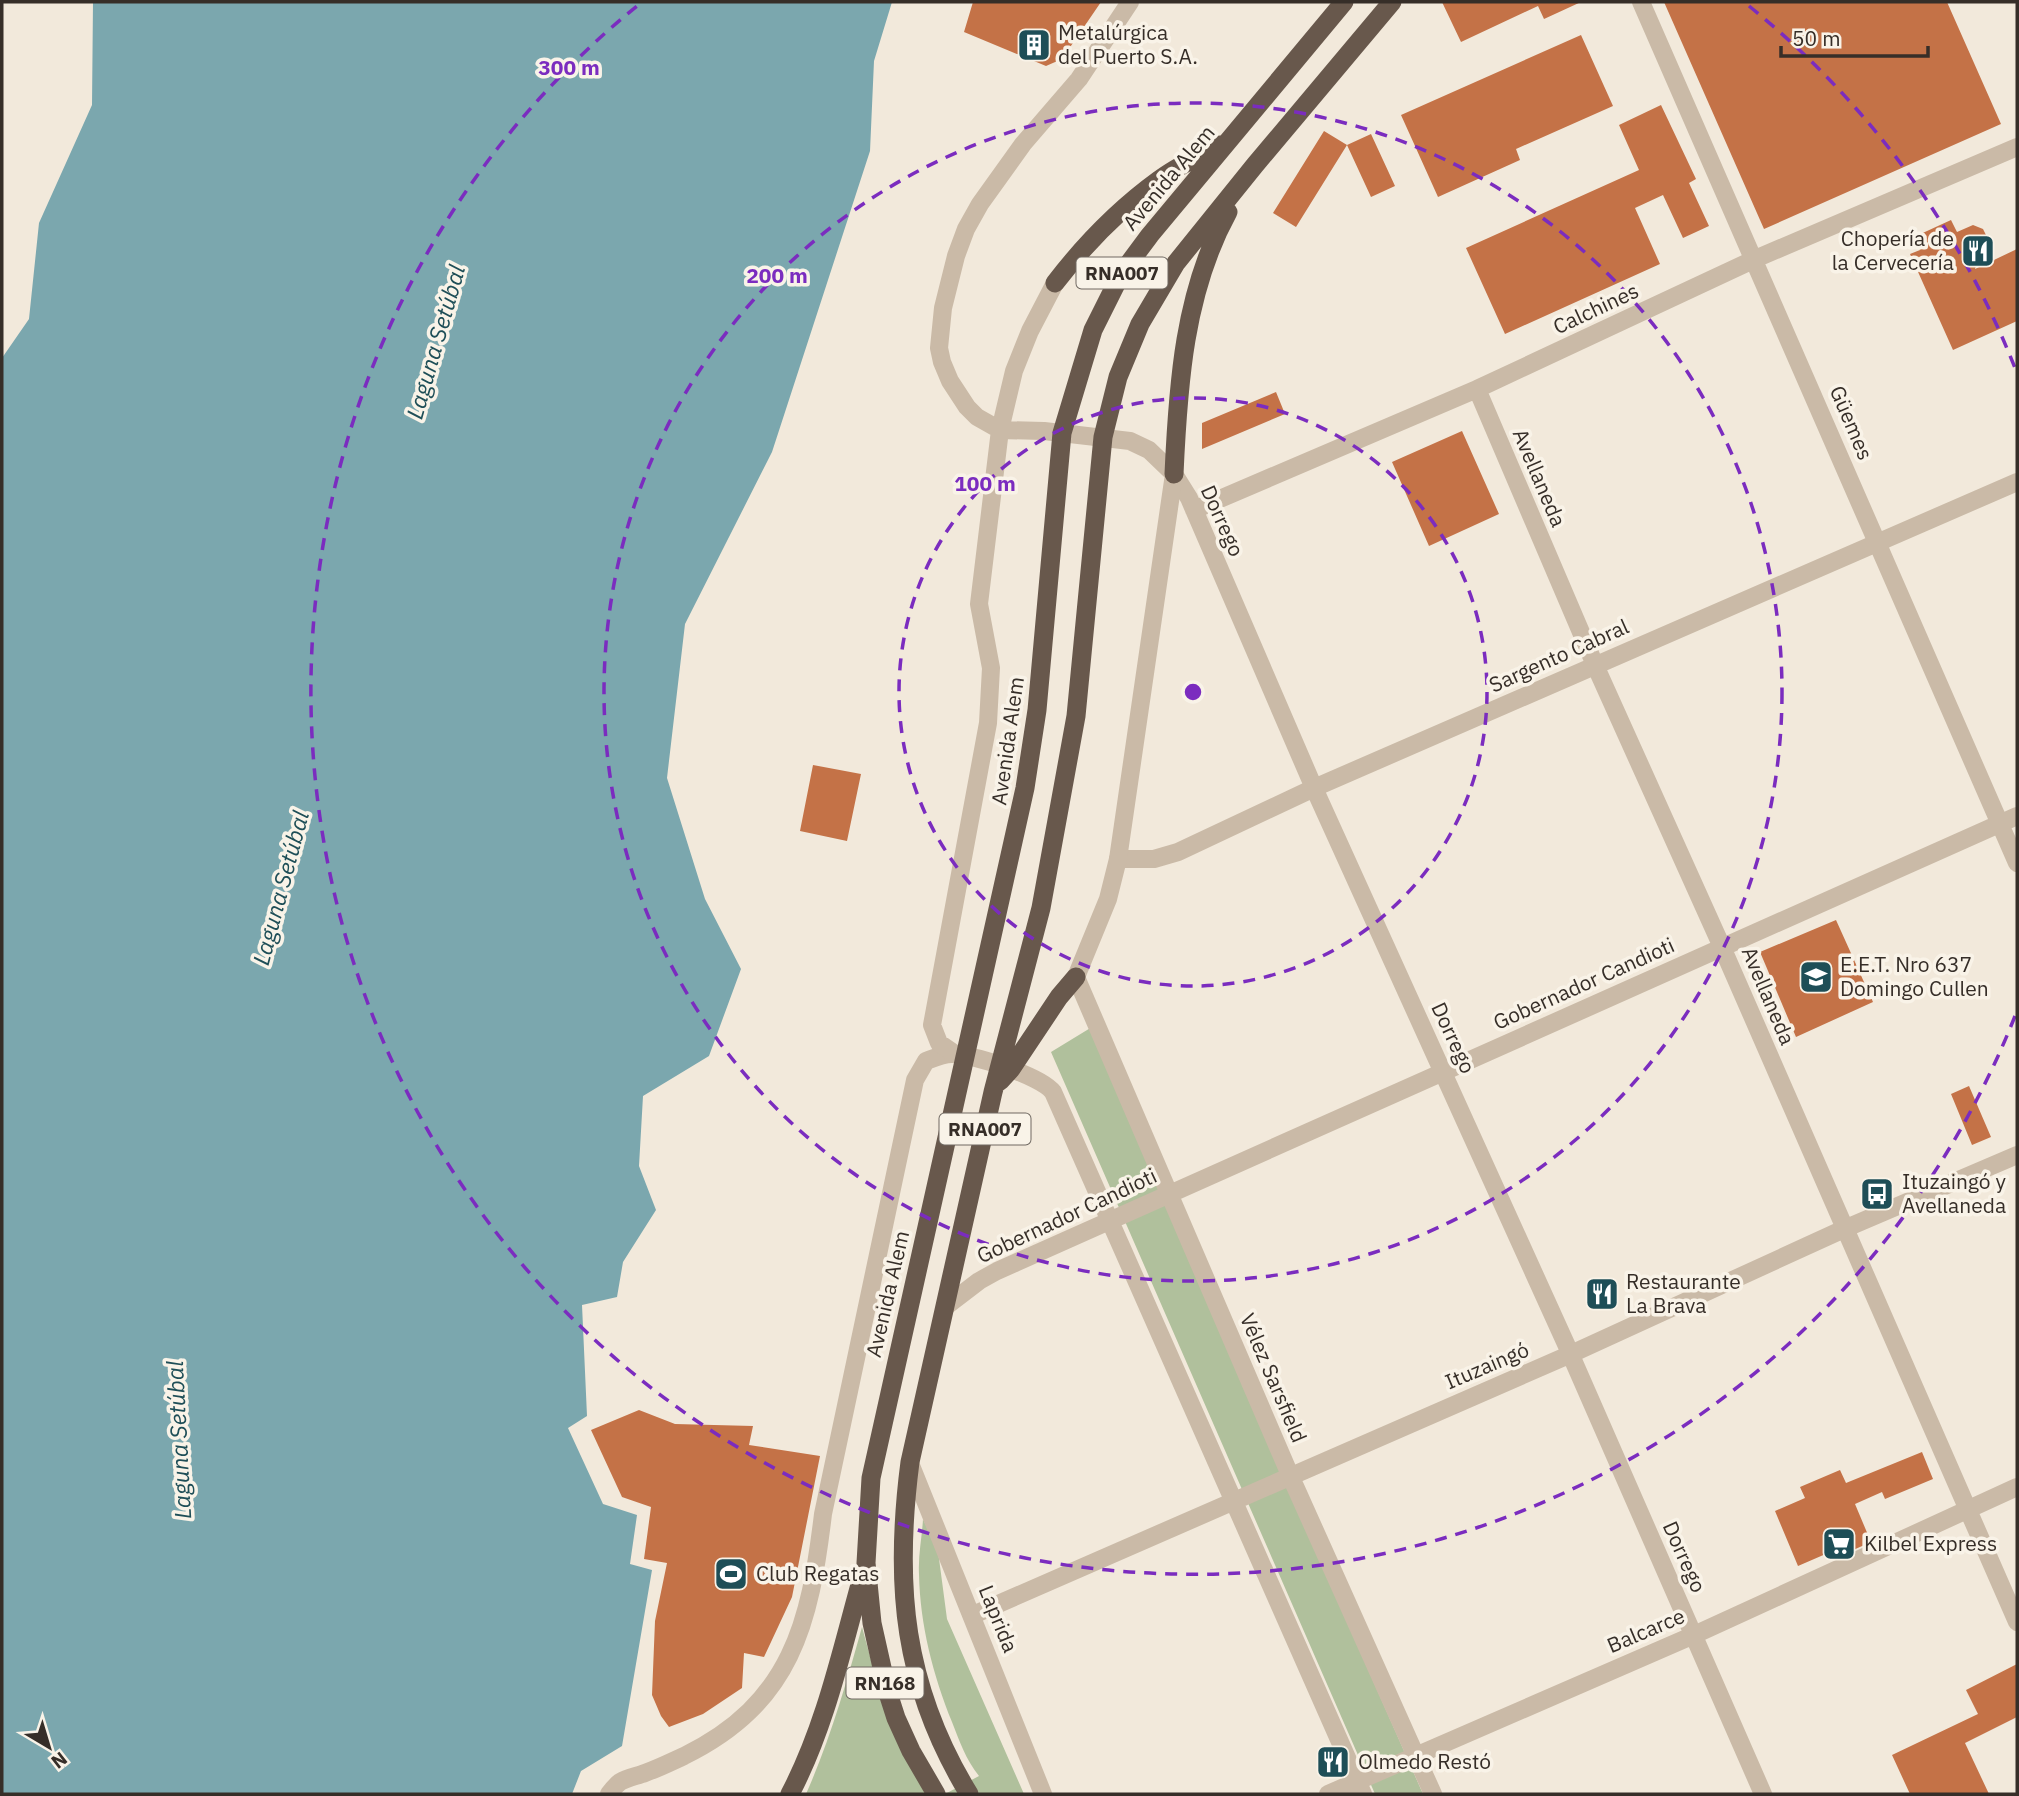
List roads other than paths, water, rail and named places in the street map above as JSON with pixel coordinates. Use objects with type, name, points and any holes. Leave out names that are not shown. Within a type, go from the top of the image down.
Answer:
[{"type":"highway","name":"Avenida Alem","points":[[866,1563],[871,1478],[960,1055],[1027,777],[1037,710],[1062,433],[1093,330],[1121,274],[1150,235],[1344,2]]},
{"type":"highway","name":"RNA007","points":[[967,1792],[952,1766],[922,1696],[906,1616],[901,1549],[910,1462],[994,1087],[1006,1067],[1041,908],[1076,716],[1103,437],[1128,350],[1152,302],[1176,263],[1392,2]]},
{"type":"highway","points":[[1055,283],[1077,254],[1124,208],[1161,178],[1230,140]]},
{"type":"highway","points":[[1174,474],[1178,402],[1189,319],[1202,271],[1220,227],[1255,165]]},
{"type":"highway","points":[[1006,1067],[1076,977]]},
{"type":"highway","points":[[790,1794],[803,1769],[834,1686],[866,1563]]},
{"type":"highway","name":"RN168","points":[[866,1563],[868,1599],[887,1689],[911,1751],[936,1794]]},
{"type":"street","points":[[1000,430],[967,407],[950,381],[942,362],[939,333],[956,256],[966,229],[998,176],[1079,79],[1130,2]]},
{"type":"street","name":"Güemes","points":[[1641,2],[2017,863]]},
{"type":"street","name":"Calchines","points":[[1194,510],[1477,389],[1755,259],[2017,147]]},
{"type":"street","points":[[1055,283],[1035,319],[1014,371],[1000,430],[979,604],[991,668],[988,723],[932,1025],[939,1043],[960,1055],[1006,1067],[1048,1085],[1360,1788]]},
{"type":"street","name":"Avellaneda","points":[[1477,389],[1595,665],[1722,947],[2017,1622]]},
{"type":"street","name":"Dorrego","points":[[1000,430],[1103,437],[1139,444],[1160,458],[1174,474],[1194,510],[1314,788],[1571,1354],[1763,1794]]},
{"type":"street","points":[[1076,977],[1108,899],[1118,859],[1174,474]]},
{"type":"street","name":"Sargento Cabral","points":[[1118,859],[1154,859],[1178,852],[1314,788],[2017,482]]},
{"type":"street","name":"Gobernador Candioti","points":[[945,1307],[997,1270],[2017,816]]},
{"type":"street","name":"Vélez Sarsfield","points":[[1076,977],[1290,1475],[1433,1794]]},
{"type":"street","points":[[610,1794],[619,1783],[662,1767],[720,1735],[752,1709],[773,1686],[785,1667],[807,1610],[814,1583],[823,1514],[915,1080],[926,1061],[960,1055]]},
{"type":"street","name":"Ituzaingó","points":[[973,1615],[1571,1354],[1844,1229],[2017,1155]]},
{"type":"street","name":"Laprida","points":[[910,1462],[1043,1794]]},
{"type":"street","name":"Balcarce","points":[[1328,1794],[1360,1788],[1415,1755],[1694,1636],[2017,1487]]},
{"type":"water","name":"Laguna Setúbal","points":[[93,2],[892,2],[874,61],[870,151],[772,452],[685,624],[667,778],[705,899],[741,969],[709,1056],[643,1096],[639,1166],[656,1210],[623,1262],[617,1297],[582,1305],[587,1416],[568,1428],[603,1504],[637,1515],[630,1564],[652,1570],[622,1746],[581,1771],[572,1794],[2,1794],[2,358],[29,319],[39,223],[92,105]]},
{"type":"place","name":"Metalúrgica del Puerto S.A.","points":[[1034,45]]},
{"type":"place","name":"Chopería de la Cervecería","points":[[1978,251]]},
{"type":"place","name":"E.E.T. Nro 637 Domingo Cullen","points":[[1816,977]]},
{"type":"place","name":"Ituzaingó y Avellaneda","points":[[1877,1194]]},
{"type":"place","name":"Restaurante La Brava","points":[[1602,1294]]},
{"type":"place","name":"Kilbel Express","points":[[1839,1544]]},
{"type":"place","name":"Club Regatas","points":[[731,1574]]},
{"type":"place","name":"Olmedo Restó","points":[[1333,1762]]}]
